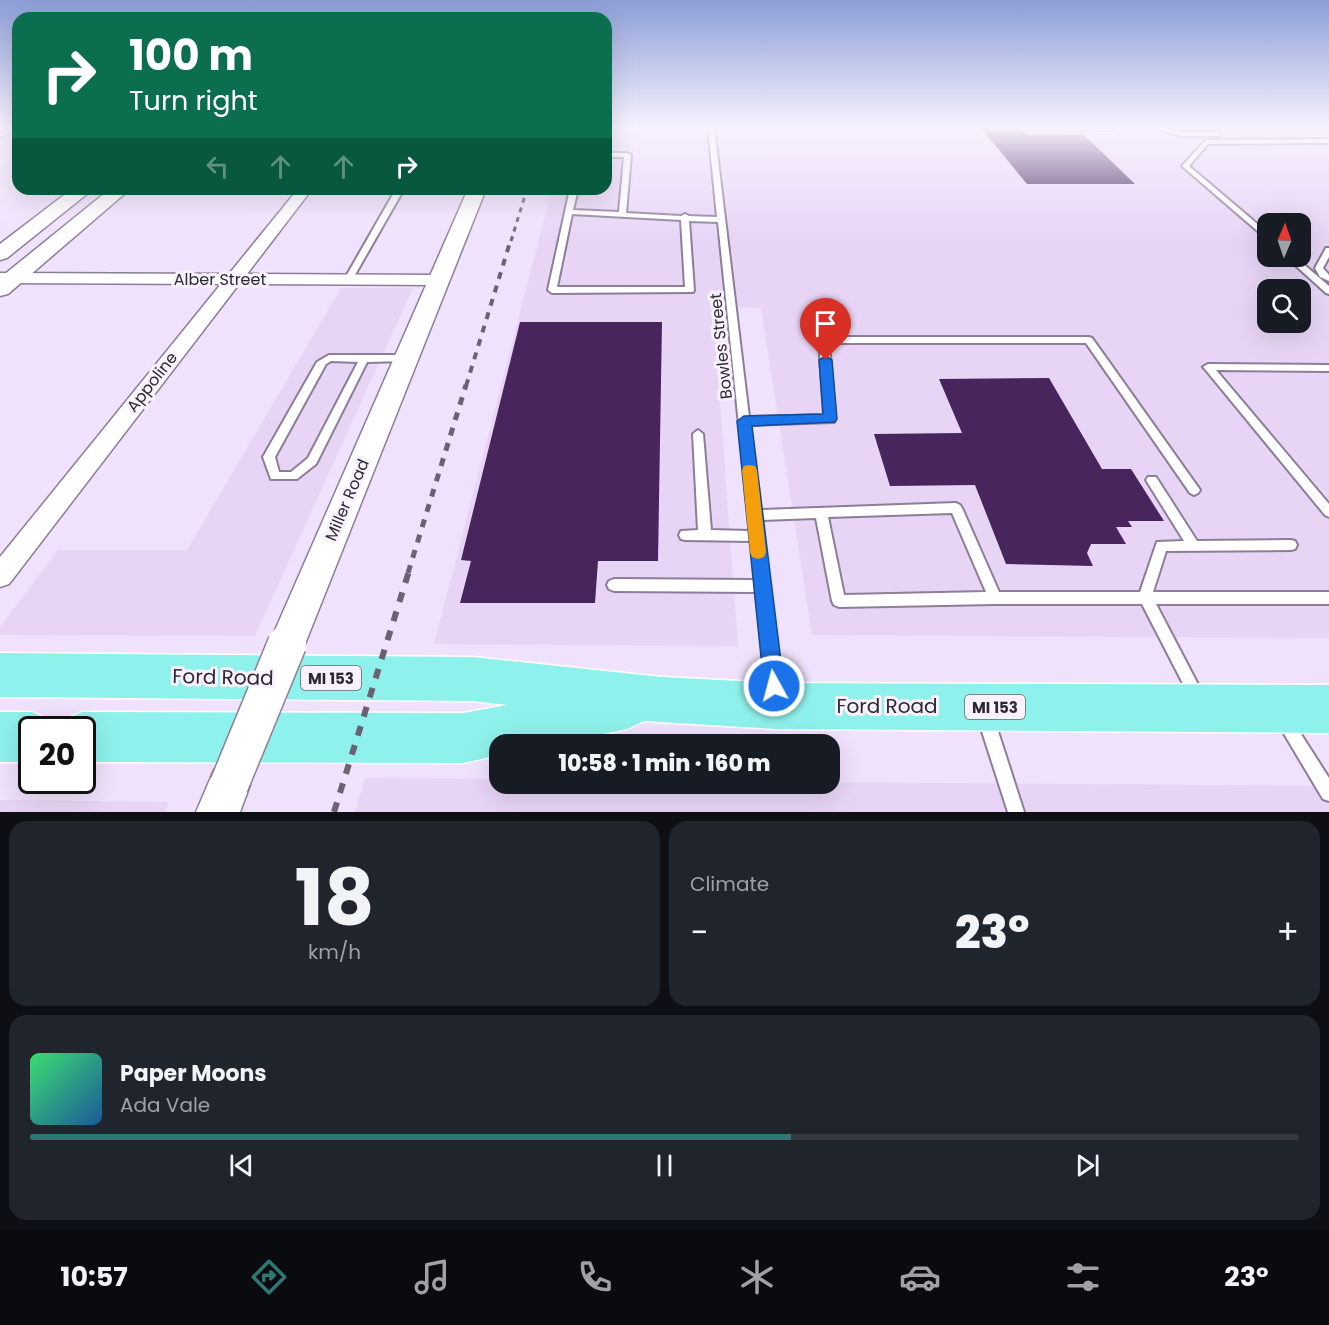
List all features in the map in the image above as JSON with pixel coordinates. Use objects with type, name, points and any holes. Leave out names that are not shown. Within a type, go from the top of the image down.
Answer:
[{"type":"main road","name":"Ford Road","points":[[0,675],[473,679],[662,700],[776,706],[1329,709]]},
{"type":"main road","name":"Ford Road","points":[[96,737],[463,738],[662,700]]},
{"type":"main road","points":[[0,737],[18,737]]},
{"type":"street","points":[[0,254],[76,195]]},
{"type":"street","points":[[4,282],[113,195]]},
{"type":"street","name":"Appoline","points":[[4,565],[300,195]]},
{"type":"street","name":"Miller Road","points":[[223,799],[474,195]]},
{"type":"street","name":"Alber Street","points":[[4,282],[234,279],[439,280]]},
{"type":"lane","points":[[622,214],[627,165]]},
{"type":"lane","name":"Bowles Street","points":[[715,165],[776,706]]},
{"type":"lane","points":[[1186,165],[1257,228]]},
{"type":"lane","points":[[348,280],[397,195]]},
{"type":"lane","points":[[573,195],[552,290],[690,290],[686,216]]},
{"type":"lane","points":[[569,212],[686,216],[722,220]]},
{"type":"lane","points":[[1329,250],[1319,268],[1329,291]]},
{"type":"lane","points":[[1306,267],[1322,277]]},
{"type":"lane","points":[[744,421],[830,419],[824,340],[1089,340],[1194,490]]},
{"type":"lane","points":[[364,359],[312,461],[293,476],[275,476],[269,457],[322,362],[329,358],[407,358]]},
{"type":"lane","points":[[1329,368],[1208,367],[1329,513]]},
{"type":"lane","points":[[698,434],[705,536]]},
{"type":"lane","points":[[1152,480],[1194,546]]},
{"type":"lane","points":[[754,515],[956,508],[995,598]]},
{"type":"lane","points":[[821,512],[839,601],[1145,597],[1329,598]]},
{"type":"lane","points":[[685,535],[756,536]]},
{"type":"lane","points":[[1204,709],[1145,597],[1161,546],[1291,545]]},
{"type":"lane","points":[[614,585],[762,586]]},
{"type":"lane","points":[[982,707],[1016,812]]},
{"type":"lane","points":[[1277,709],[1329,793]]},
{"type":"shaded area","points":[[612,165],[1329,165],[1329,638],[812,635],[761,308],[713,307],[738,646],[434,644],[550,195],[612,195]]},
{"type":"shaded area","points":[[341,288],[413,288],[255,636],[0,635],[0,627],[58,550],[187,550]]},
{"type":"shaded area","points":[[365,778],[489,779],[489,794],[840,794],[840,782],[1329,786],[1329,812],[355,812]]},
{"type":"shaded area","points":[[0,800],[169,802],[164,812],[0,812]]},
{"type":"building","points":[[1011,165],[1115,165],[1135,184],[1027,184]]},
{"type":"building","points":[[520,322],[662,322],[658,561],[598,561],[595,603],[460,603],[471,561],[461,560]]},
{"type":"building","points":[[1049,378],[1102,469],[1131,469],[1164,521],[1128,521],[1132,527],[1116,527],[1126,544],[1091,544],[1087,553],[1093,566],[1006,564],[975,485],[890,486],[874,434],[962,433],[939,379]]},
{"type":"railway","points":[[511,241],[525,195]]},
{"type":"railway","points":[[466,386],[511,239]]},
{"type":"railway","points":[[408,573],[466,385]]},
{"type":"railway","points":[[334,812],[409,571]]},
{"type":"slow traffic","points":[[749,470],[758,552]]},
{"type":"route","points":[[774,686],[744,421],[830,419],[826,360]]}]
